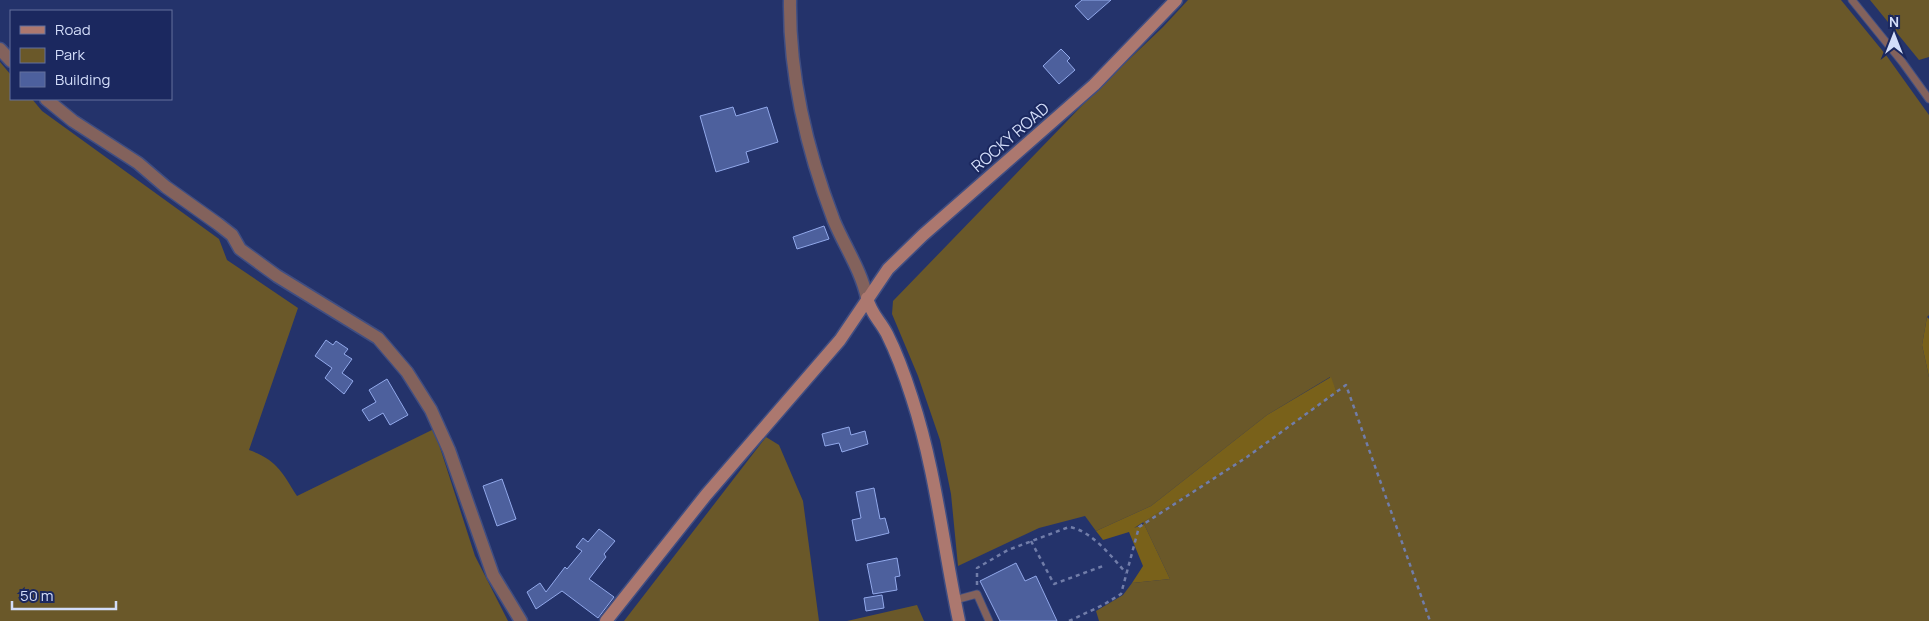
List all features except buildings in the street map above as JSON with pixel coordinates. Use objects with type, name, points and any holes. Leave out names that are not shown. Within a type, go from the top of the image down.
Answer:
[{"type":"street","points":[[790,0],[790,32],[795,79],[807,137],[834,221],[864,281],[870,311],[879,320],[895,352],[912,397],[930,458],[959,621]]},
{"type":"street","name":"ROCKY ROAD","points":[[606,621],[706,495],[840,340],[888,269],[923,235],[1094,84],[1176,0]]},
{"type":"street","points":[[0,49],[10,60]]},
{"type":"street","points":[[47,100],[73,121],[138,163],[166,187],[218,224],[232,235],[240,249],[277,276],[378,338],[407,372],[434,416],[449,450],[493,575],[521,621]]},
{"type":"lane","points":[[1852,0],[1903,63],[1929,99]]},
{"type":"lane","points":[[955,600],[977,594],[989,621]]},
{"type":"path","points":[[1069,621],[1121,594],[1139,527],[1247,457],[1346,384],[1430,621]]},
{"type":"path","points":[[977,594],[977,568],[1008,550],[1068,526],[1077,528],[1105,549],[1126,574]]},
{"type":"path","points":[[1031,542],[1054,584],[1103,566]]},
{"type":"green space","points":[[1188,0],[1841,0],[1886,55],[1929,115],[1929,315],[1922,345],[1929,377],[1929,621],[1099,621],[1096,611],[1123,595],[1132,583],[1170,579],[1143,522],[1247,457],[1337,393],[1330,377],[1267,415],[1151,506],[1096,531],[1085,516],[1039,528],[958,566],[951,494],[940,440],[918,376],[892,314],[893,301],[1099,88],[1163,27]]},
{"type":"green space","points":[[1870,0],[1929,0],[1929,57],[1919,60]]},
{"type":"green space","points":[[0,62],[10,74],[10,100],[33,100],[42,111],[219,239],[227,260],[298,308],[249,450],[273,463],[283,474],[297,496],[434,429],[475,556],[508,621],[0,621]]},
{"type":"green space","points":[[766,437],[779,445],[803,501],[819,621],[624,621]]},
{"type":"green space","points":[[917,605],[924,621],[847,621]]},
{"type":"shaded area","points":[[1927,317],[1929,319],[1929,377],[1922,345]]},
{"type":"shaded area","points":[[1331,377],[1337,393],[1247,457],[1134,528],[1144,524],[1170,579],[1132,583],[1143,566],[1129,532],[1103,540],[1096,531],[1151,506],[1267,415]]}]
